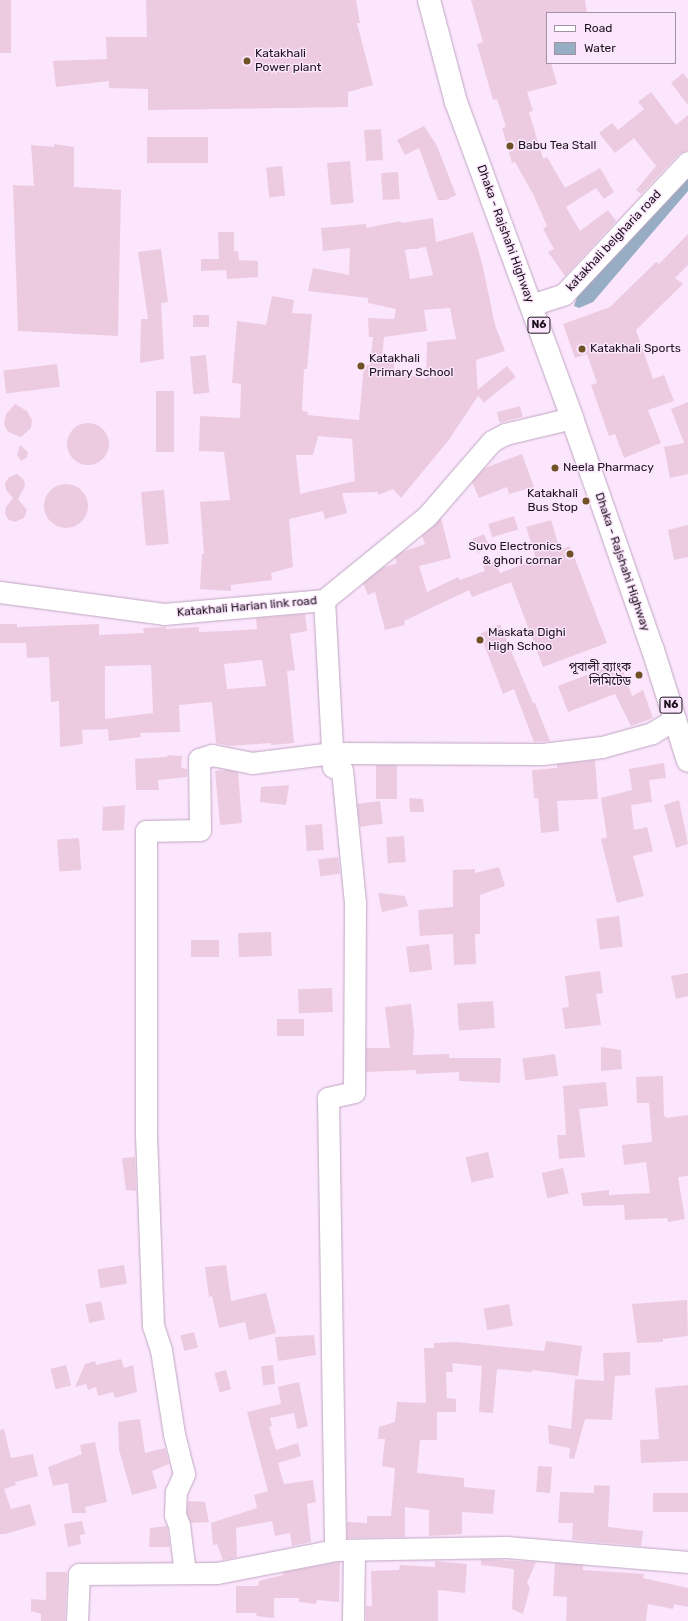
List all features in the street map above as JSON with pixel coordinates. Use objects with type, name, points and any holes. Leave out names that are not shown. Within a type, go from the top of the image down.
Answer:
[{"type":"highway","name":"Dhaka - Rajshahi Highway","points":[[429,0],[456,102],[572,418],[688,761]]},
{"type":"street","name":"katakhali belgharia road","points":[[531,304],[564,294],[688,162]]},
{"type":"street","name":"Katakhali Harian link road","points":[[0,592],[164,614],[324,600],[427,516],[492,441],[505,434],[572,418]]},
{"type":"street","points":[[324,600],[333,768],[342,770],[355,902],[354,1092],[328,1098],[345,1550],[353,1621]]},
{"type":"street","points":[[185,1573],[179,1525],[175,1515],[176,1492],[184,1474],[174,1434],[161,1350],[153,1326],[146,1131],[146,831],[200,830],[199,759],[212,755],[252,763],[332,754],[542,754],[602,747],[652,733],[675,719]]},
{"type":"street","points":[[76,1621],[79,1574],[216,1573],[345,1550],[506,1547],[688,1562]]},
{"type":"water","points":[[688,176],[688,191],[593,302],[579,308],[574,306],[577,297]]},
{"type":"building","points":[[0,0],[11,0],[11,53],[0,53]]},
{"type":"building","name":"Katakhali Power plant","points":[[146,0],[356,0],[360,23],[357,23],[373,85],[348,92],[348,107],[148,110],[148,89],[109,88],[109,81],[56,87],[53,61],[107,59],[106,37],[147,37]]},
{"type":"building","points":[[471,0],[585,0],[587,12],[546,12],[546,64],[551,64],[557,84],[527,92],[533,111],[529,112],[543,159],[547,157],[565,188],[600,168],[614,192],[604,199],[596,188],[566,207],[580,231],[608,210],[616,221],[565,276],[548,252],[554,249],[543,229],[547,226],[533,194],[515,162],[512,163],[502,128],[506,127],[497,99],[493,100],[477,44],[483,42]]},
{"type":"building","points":[[683,73],[688,79],[688,105],[671,83]]},
{"type":"building","points":[[651,92],[676,125],[688,115],[688,150],[679,154],[641,194],[636,190],[656,166],[634,138],[615,153],[599,133],[612,123],[618,130],[644,109],[638,102]]},
{"type":"building","points":[[424,126],[437,146],[456,195],[446,200],[438,200],[419,148],[405,155],[397,140]]},
{"type":"building","points":[[381,129],[383,160],[366,161],[364,130]]},
{"type":"building","points":[[147,137],[208,137],[208,163],[147,163]]},
{"type":"building","points":[[54,144],[74,147],[74,187],[121,190],[118,336],[18,331],[13,185],[34,186],[31,145],[54,147]]},
{"type":"building","points":[[350,161],[354,203],[331,205],[327,163]]},
{"type":"building","points":[[282,166],[285,196],[269,198],[266,168]]},
{"type":"building","points":[[398,172],[400,199],[383,200],[381,173]]},
{"type":"building","points":[[433,218],[436,242],[473,232],[482,263],[495,325],[505,351],[476,360],[478,396],[448,441],[401,498],[393,489],[378,495],[378,492],[342,493],[347,513],[325,519],[323,511],[289,519],[293,567],[271,573],[272,580],[231,585],[231,591],[200,589],[202,554],[204,554],[200,502],[230,500],[224,452],[199,451],[200,416],[240,418],[241,384],[232,383],[237,321],[266,325],[272,296],[294,300],[292,313],[312,314],[307,369],[304,369],[302,411],[308,412],[307,415],[359,420],[364,365],[370,365],[373,337],[369,337],[368,318],[394,319],[396,309],[368,303],[368,298],[308,291],[313,268],[349,275],[350,248],[323,251],[321,228],[366,224],[366,228],[401,221],[401,223]],"holes":[[[426,247],[433,275],[410,279],[405,250]],[[450,308],[456,339],[427,342],[426,379],[394,372],[394,360],[382,360],[384,337],[427,331],[424,310]],[[318,436],[352,439],[355,481],[300,494],[296,455],[313,455]]]},
{"type":"building","points":[[218,232],[234,232],[234,251],[238,251],[239,260],[258,261],[258,277],[227,279],[226,270],[201,271],[201,259],[219,259]]},
{"type":"building","points":[[688,234],[688,265],[675,278],[683,284],[636,330],[653,379],[664,375],[674,401],[648,410],[661,443],[624,458],[615,434],[609,436],[591,385],[597,383],[587,354],[575,358],[563,324],[610,307],[656,262],[659,264]]},
{"type":"building","points":[[161,249],[168,302],[161,303],[164,359],[140,363],[141,319],[148,319],[138,252]]},
{"type":"building","points":[[193,315],[209,315],[209,327],[193,327]]},
{"type":"building","points":[[206,355],[209,393],[193,394],[190,356]]},
{"type":"building","points":[[57,364],[60,387],[6,393],[3,371]]},
{"type":"building","points":[[507,366],[516,377],[484,403],[475,392]]},
{"type":"building","points":[[156,391],[174,391],[174,452],[156,452]]},
{"type":"building","points":[[688,402],[688,474],[670,478],[664,447],[684,443],[671,409]]},
{"type":"building","points":[[15,404],[27,411],[32,420],[31,428],[21,437],[8,432],[4,424],[6,414]]},
{"type":"building","points":[[520,406],[523,417],[500,423],[497,412]]},
{"type":"building","points":[[88,423],[103,429],[109,444],[103,459],[88,465],[73,459],[67,444],[73,429]]},
{"type":"building","points":[[20,445],[28,452],[27,457],[21,461],[17,455]]},
{"type":"building","points":[[522,454],[534,487],[509,494],[507,487],[479,498],[472,482],[485,468]]},
{"type":"building","points":[[17,474],[24,480],[25,486],[18,499],[27,510],[24,518],[15,522],[9,520],[5,514],[6,507],[13,498],[6,490],[5,483],[9,477]]},
{"type":"building","points":[[66,484],[78,488],[84,494],[88,506],[84,518],[78,524],[66,528],[54,524],[48,518],[44,506],[48,494],[54,488]]},
{"type":"building","points":[[164,490],[169,544],[146,546],[141,492]]},
{"type":"building","points":[[514,516],[518,529],[492,537],[488,524]]},
{"type":"building","points":[[441,518],[451,558],[419,566],[427,592],[458,577],[460,580],[485,571],[483,566],[495,560],[500,573],[536,559],[526,527],[551,520],[560,550],[570,546],[607,643],[543,667],[511,582],[472,597],[469,590],[404,621],[405,625],[385,630],[375,592],[368,595],[363,583],[382,568],[397,563],[395,557],[402,552],[425,544],[422,536]]},
{"type":"building","points":[[688,525],[688,557],[674,560],[668,530]]},
{"type":"building","points":[[484,534],[490,548],[478,553],[472,539]]},
{"type":"building","points":[[305,614],[307,631],[290,634],[295,670],[287,671],[294,743],[229,746],[216,743],[212,702],[179,705],[180,732],[140,733],[141,737],[109,741],[108,729],[82,730],[83,744],[60,747],[59,701],[51,702],[49,657],[27,658],[26,643],[0,643],[0,624],[17,624],[17,627],[99,624],[99,635],[144,633],[143,628],[166,627],[166,629],[199,627],[199,632],[257,629],[256,618]],"holes":[[[262,660],[266,686],[227,689],[224,664]],[[151,665],[153,713],[105,719],[105,666]]]},
{"type":"building","points":[[500,624],[550,741],[534,742],[514,689],[503,694],[480,634]]},
{"type":"building","points":[[620,662],[632,696],[643,690],[653,718],[631,726],[615,694],[568,712],[558,686]]},
{"type":"building","points":[[168,755],[182,756],[181,768],[187,769],[187,777],[158,780],[159,790],[136,790],[135,759],[167,757]]},
{"type":"building","points":[[595,760],[598,799],[557,801],[559,831],[541,833],[538,798],[534,798],[532,770],[557,768],[557,764]]},
{"type":"building","points":[[664,763],[666,778],[649,780],[652,802],[631,805],[634,830],[647,827],[653,851],[633,856],[644,896],[617,903],[601,839],[607,837],[601,798],[632,790],[629,769]]},
{"type":"building","points":[[376,765],[397,765],[397,799],[376,799]]},
{"type":"building","points":[[227,770],[238,772],[242,823],[220,825],[215,771]]},
{"type":"building","points":[[289,785],[286,805],[260,802],[261,787]]},
{"type":"building","points":[[409,798],[423,799],[424,812],[410,812]]},
{"type":"building","points":[[679,800],[688,844],[676,848],[664,805]]},
{"type":"building","points":[[380,801],[383,824],[360,827],[357,804]]},
{"type":"building","points":[[125,805],[124,830],[102,831],[103,807]]},
{"type":"building","points":[[322,824],[324,850],[307,851],[305,825]]},
{"type":"building","points":[[404,836],[406,862],[388,863],[386,837]]},
{"type":"building","points":[[79,838],[81,870],[59,871],[57,840]]},
{"type":"building","points":[[338,857],[340,874],[320,876],[318,859]]},
{"type":"building","points":[[499,867],[505,886],[480,895],[480,934],[475,934],[476,964],[454,965],[453,934],[420,936],[418,910],[453,907],[453,870],[475,869],[475,873]]},
{"type":"building","points":[[378,893],[405,896],[408,906],[382,912]]},
{"type":"building","points":[[619,916],[623,947],[600,950],[596,919]]},
{"type":"building","points":[[271,932],[272,956],[239,957],[238,933]]},
{"type":"building","points":[[191,940],[219,940],[219,957],[191,957]]},
{"type":"building","points":[[429,944],[432,970],[409,973],[406,947]]},
{"type":"building","points":[[600,971],[603,993],[596,994],[601,1025],[565,1029],[562,1008],[569,1007],[565,976]]},
{"type":"building","points":[[688,973],[688,996],[676,999],[671,976]]},
{"type":"building","points":[[332,988],[333,1012],[299,1013],[298,989]]},
{"type":"building","points":[[493,1001],[495,1028],[459,1030],[457,1004]]},
{"type":"building","points":[[411,1004],[414,1031],[413,1055],[449,1054],[449,1058],[501,1058],[500,1083],[459,1081],[459,1072],[416,1074],[416,1070],[366,1072],[366,1048],[390,1048],[385,1007]]},
{"type":"building","points":[[277,1019],[304,1019],[304,1036],[277,1036]]},
{"type":"building","points":[[601,1047],[621,1050],[622,1069],[601,1071]]},
{"type":"building","points":[[555,1054],[558,1076],[525,1080],[522,1059]]},
{"type":"building","points":[[663,1076],[664,1116],[667,1118],[688,1115],[688,1176],[678,1177],[685,1219],[668,1222],[667,1218],[625,1220],[624,1205],[583,1206],[581,1193],[609,1190],[609,1195],[650,1193],[646,1162],[624,1165],[622,1145],[652,1142],[649,1103],[637,1103],[636,1077]]},
{"type":"building","points":[[606,1082],[608,1106],[579,1109],[585,1157],[559,1159],[557,1135],[566,1135],[563,1086]]},
{"type":"building","points":[[488,1152],[494,1177],[471,1183],[466,1157]]},
{"type":"building","points":[[135,1157],[136,1191],[126,1190],[122,1158]]},
{"type":"building","points":[[563,1168],[569,1193],[547,1198],[542,1173]]},
{"type":"building","points":[[124,1265],[127,1284],[100,1288],[97,1269]]},
{"type":"building","points":[[226,1265],[231,1301],[266,1293],[276,1333],[249,1340],[245,1322],[219,1328],[212,1296],[209,1297],[205,1267]]},
{"type":"building","points":[[687,1300],[688,1336],[663,1339],[663,1342],[637,1343],[632,1304]]},
{"type":"building","points":[[101,1301],[105,1320],[89,1323],[85,1304]]},
{"type":"building","points":[[509,1304],[513,1326],[487,1330],[483,1309]]},
{"type":"building","points":[[194,1332],[198,1348],[184,1351],[180,1335]]},
{"type":"building","points":[[314,1335],[316,1355],[278,1361],[275,1337]]},
{"type":"building","points":[[546,1341],[582,1346],[578,1376],[532,1370],[532,1372],[497,1369],[493,1413],[479,1412],[482,1366],[452,1363],[453,1372],[446,1372],[447,1398],[456,1399],[456,1412],[437,1412],[437,1440],[420,1440],[417,1473],[464,1478],[464,1487],[495,1490],[493,1514],[462,1512],[462,1534],[429,1536],[429,1510],[405,1507],[405,1537],[347,1538],[347,1522],[367,1523],[367,1516],[391,1516],[395,1468],[382,1466],[385,1439],[378,1439],[379,1427],[395,1422],[397,1402],[426,1403],[424,1348],[434,1348],[434,1343],[456,1342],[544,1351]]},
{"type":"building","points":[[630,1352],[630,1375],[615,1376],[612,1420],[585,1419],[574,1459],[569,1458],[570,1448],[549,1444],[548,1425],[571,1429],[575,1379],[604,1381],[603,1353]]},
{"type":"building","points":[[121,1359],[124,1368],[133,1365],[137,1392],[115,1398],[113,1392],[98,1396],[96,1387],[88,1390],[86,1384],[75,1387],[85,1364],[95,1361],[96,1365]]},
{"type":"building","points":[[66,1365],[71,1385],[56,1389],[50,1369]]},
{"type":"building","points":[[273,1365],[275,1384],[263,1385],[261,1366]]},
{"type":"building","points":[[226,1370],[231,1389],[220,1392],[214,1373]]},
{"type":"building","points":[[299,1382],[308,1426],[297,1429],[294,1413],[270,1418],[272,1426],[269,1427],[276,1450],[298,1443],[301,1456],[278,1463],[284,1484],[313,1480],[316,1502],[307,1504],[311,1542],[292,1546],[290,1533],[275,1536],[272,1521],[236,1528],[237,1557],[223,1560],[217,1544],[213,1545],[211,1523],[257,1508],[254,1495],[268,1491],[247,1412],[281,1404],[278,1387]]},
{"type":"building","points":[[688,1385],[688,1461],[641,1463],[640,1440],[659,1439],[655,1388]]},
{"type":"building","points":[[140,1419],[145,1453],[165,1448],[169,1464],[152,1471],[157,1488],[132,1495],[119,1450],[118,1422]]},
{"type":"building","points":[[4,1429],[11,1458],[33,1454],[38,1476],[15,1482],[16,1485],[4,1489],[11,1509],[30,1504],[36,1525],[5,1534],[0,1534],[0,1430]]},
{"type":"building","points":[[95,1442],[107,1502],[85,1507],[86,1513],[72,1513],[68,1483],[53,1486],[48,1467],[82,1454],[80,1445]]},
{"type":"building","points":[[538,1466],[552,1467],[550,1493],[536,1492]]},
{"type":"building","points":[[594,1485],[610,1486],[608,1527],[643,1531],[641,1546],[572,1540],[573,1523],[558,1523],[560,1492],[594,1493]]},
{"type":"building","points":[[653,1493],[688,1493],[688,1512],[653,1512]]},
{"type":"building","points":[[188,1501],[205,1502],[209,1522],[191,1523],[187,1513]]},
{"type":"building","points":[[82,1521],[85,1534],[80,1535],[81,1544],[68,1547],[64,1524]]},
{"type":"building","points":[[167,1526],[170,1547],[149,1547],[150,1528]]},
{"type":"building","points":[[481,1559],[536,1562],[527,1583],[530,1588],[523,1614],[512,1609],[514,1569],[481,1565]]},
{"type":"building","points":[[435,1561],[467,1564],[465,1593],[438,1590],[438,1621],[366,1621],[366,1606],[372,1606],[371,1571],[399,1570],[400,1565],[435,1567]]},
{"type":"building","points":[[340,1562],[339,1602],[317,1600],[316,1604],[299,1602],[299,1598],[274,1598],[274,1618],[256,1616],[257,1613],[236,1613],[236,1586],[258,1586],[259,1581],[283,1575],[283,1572]]},
{"type":"building","points":[[555,1563],[583,1565],[583,1570],[644,1574],[643,1578],[688,1588],[688,1607],[674,1604],[673,1609],[648,1604],[646,1621],[566,1621],[567,1597],[553,1596]]},
{"type":"building","points":[[46,1572],[67,1572],[65,1621],[41,1621],[41,1614],[31,1611],[31,1599],[46,1600]]},
{"type":"place","name":"Katakhali Power plant","points":[[247,61]]},
{"type":"place","name":"Babu Tea Stall","points":[[510,146]]},
{"type":"place","name":"Katakhali Sports","points":[[582,349]]},
{"type":"place","name":"Katakhali Primary School","points":[[361,366]]},
{"type":"place","name":"Neela Pharmacy","points":[[555,468]]},
{"type":"place","name":"Katakhali Bus Stop","points":[[586,501]]},
{"type":"place","name":"Suvo Electronics & ghori cornar","points":[[570,554]]},
{"type":"place","name":"Maskata Dighi High Schoo","points":[[480,640]]},
{"type":"place","name":"পূবালী ব্যাংক লিমিটেড","points":[[639,675]]}]
